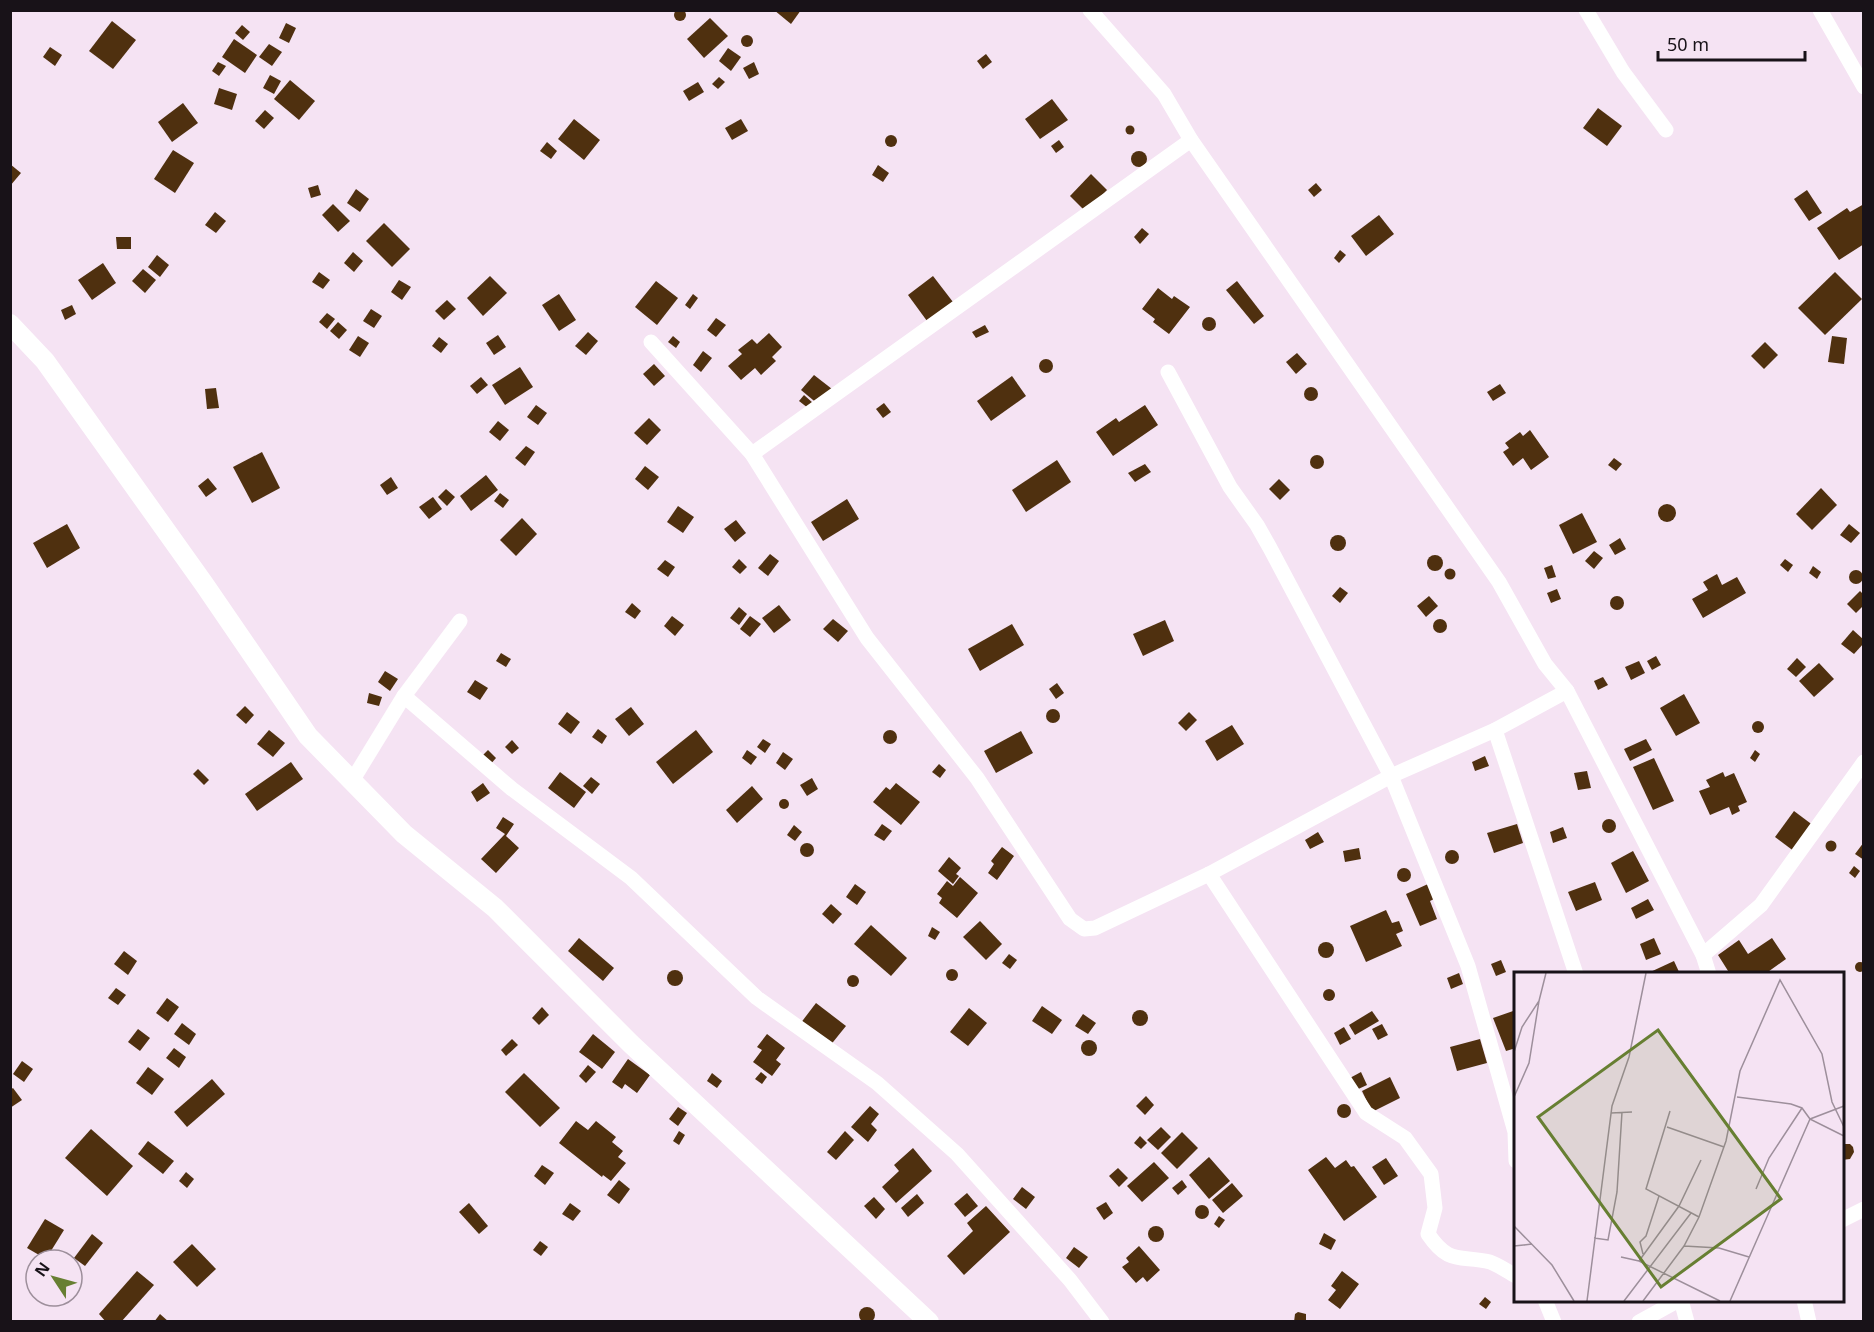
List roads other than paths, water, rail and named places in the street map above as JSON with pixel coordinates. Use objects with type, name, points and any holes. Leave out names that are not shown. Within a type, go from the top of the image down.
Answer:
[{"type":"street","points":[[1090,10],[1164,94],[1191,140],[1499,582],[1545,664],[1567,691],[1703,955],[1708,972]]},
{"type":"street","points":[[1586,10],[1623,72],[1666,130]]},
{"type":"street","points":[[1820,10],[1863,87]]},
{"type":"street","points":[[752,454],[1191,140]]},
{"type":"street","points":[[10,324],[45,361],[204,584],[308,736],[404,834],[495,908],[631,1044],[929,1322]]},
{"type":"street","points":[[651,342],[752,454],[867,638],[977,778],[1070,919],[1084,929],[1095,928],[1209,874],[1391,776],[1495,730],[1567,691]]},
{"type":"street","points":[[1168,372],[1230,487],[1270,548],[1391,776],[1468,966],[1514,1128]]},
{"type":"street","points":[[352,780],[404,696],[460,621]]},
{"type":"street","points":[[404,696],[512,789],[631,878],[757,998],[877,1083],[957,1154],[1070,1280],[1102,1322]]},
{"type":"street","points":[[1495,730],[1574,972]]},
{"type":"street","points":[[1703,955],[1761,905],[1863,762]]},
{"type":"street","points":[[1209,874],[1366,1113],[1405,1138],[1431,1174],[1435,1208],[1428,1234],[1438,1249],[1454,1258],[1492,1263],[1514,1275]]},
{"type":"street","points":[[1844,1219],[1863,1209]]},
{"type":"street","points":[[1546,1302],[1554,1322]]},
{"type":"street","points":[[1639,1322],[1676,1302]]},
{"type":"street","points":[[1681,1302],[1687,1322]]},
{"type":"street","points":[[1804,1302],[1809,1322]]}]
